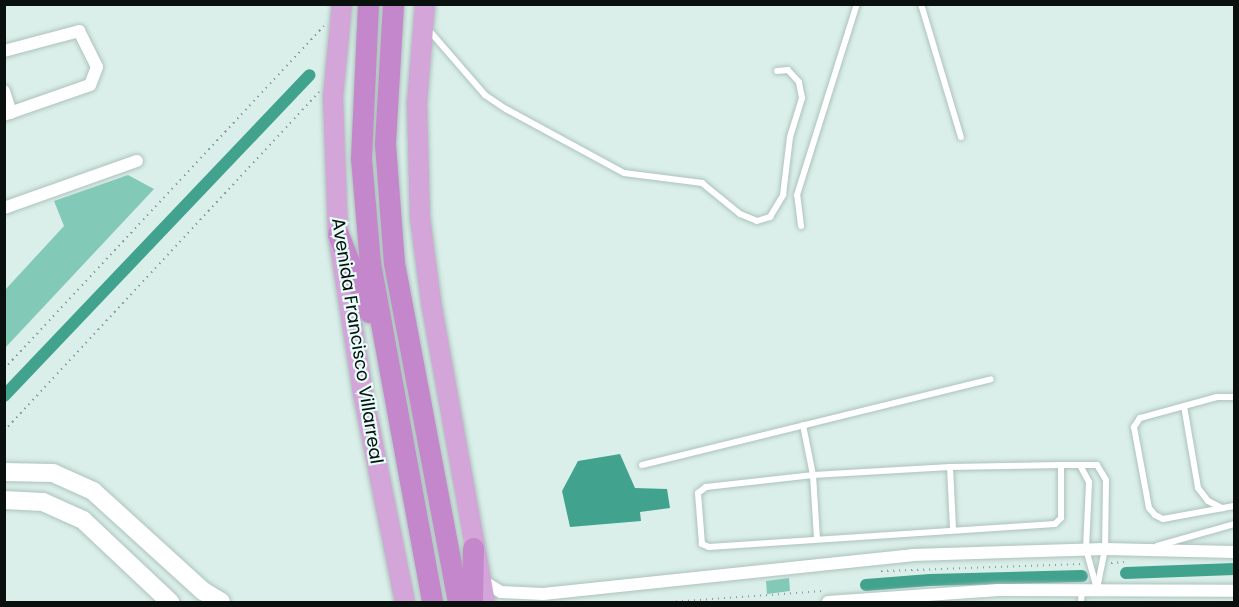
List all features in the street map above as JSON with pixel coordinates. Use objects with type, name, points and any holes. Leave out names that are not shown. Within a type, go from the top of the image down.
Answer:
[{"type":"highway","name":"Avenida Francisco Villarreal","points":[[368,4],[362,68],[360,158],[374,290],[432,603]]},
{"type":"highway","points":[[393,4],[385,144],[394,263],[458,603]]},
{"type":"highway","points":[[338,234],[390,372]]},
{"type":"highway","points":[[472,603],[473,548]]},
{"type":"main road","name":"Avenida Francisco Villarreal","points":[[341,10],[334,76],[338,234],[361,383],[405,603]]},
{"type":"main road","points":[[424,14],[417,104],[420,218],[473,548],[485,603]]},
{"type":"main road","points":[[4,472],[52,473],[93,490],[203,591],[221,603]]},
{"type":"main road","points":[[4,500],[43,502],[83,520],[170,603]]},
{"type":"street","points":[[4,51],[80,31],[97,67],[90,85],[8,114],[4,91]]},
{"type":"street","points":[[4,208],[137,161]]},
{"type":"street","points":[[480,580],[501,592],[543,594],[912,555],[1086,549],[1234,552]]},
{"type":"street","points":[[828,603],[999,590],[1234,591]]},
{"type":"lane","points":[[801,226],[797,195],[857,4]]},
{"type":"lane","points":[[921,4],[961,137]]},
{"type":"lane","points":[[424,14],[485,95],[624,173],[702,183],[740,214],[757,221],[770,217],[783,195],[790,137],[802,98],[799,82],[788,70],[777,71]]},
{"type":"lane","points":[[783,195],[797,195]]},
{"type":"lane","points":[[642,465],[991,379]]},
{"type":"lane","points":[[1234,397],[1217,397],[1136,421],[1149,508],[1163,519],[1234,506]]},
{"type":"lane","points":[[1184,406],[1198,488],[1208,501],[1222,508]]},
{"type":"lane","points":[[802,425],[813,475],[817,538]]},
{"type":"lane","points":[[1061,465],[1061,518],[1055,524],[704,547],[700,529],[698,493],[706,487],[813,475],[950,467],[1061,465],[1097,465],[1103,472],[1105,549],[1097,589]]},
{"type":"lane","points":[[1080,465],[1089,482],[1086,549],[1097,589]]},
{"type":"lane","points":[[950,467],[953,529]]},
{"type":"lane","points":[[1146,550],[1234,524]]},
{"type":"lane","points":[[1081,603],[1082,589]]},
{"type":"path","points":[[4,369],[327,22],[341,10]]},
{"type":"path","points":[[4,431],[334,76]]},
{"type":"path","points":[[1102,563],[1132,562]]},
{"type":"path","points":[[878,571],[1091,563]]},
{"type":"shaded area","points":[[128,175],[154,189],[5,348],[5,290],[64,226],[54,201]]},
{"type":"shaded area","points":[[620,454],[635,488],[667,489],[670,508],[640,512],[641,521],[570,527],[562,491],[578,461]]},
{"type":"shaded area","points":[[789,578],[790,591],[767,594],[766,581]]},
{"type":"waterway","points":[[4,396],[310,75]]},
{"type":"waterway","points":[[1126,573],[1234,569]]},
{"type":"waterway","points":[[866,585],[930,580],[1082,576]]}]
